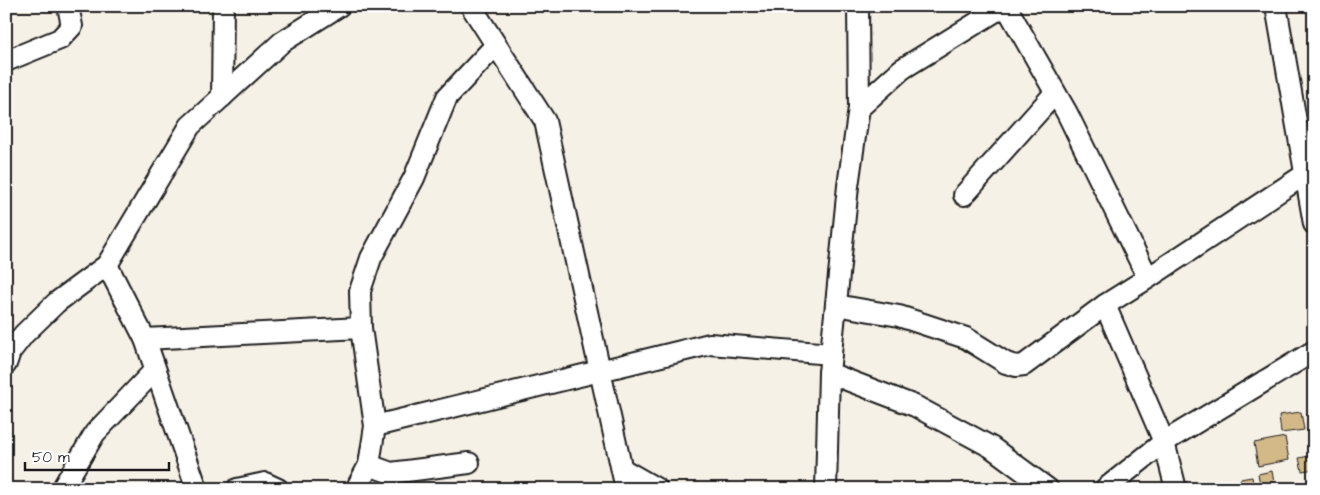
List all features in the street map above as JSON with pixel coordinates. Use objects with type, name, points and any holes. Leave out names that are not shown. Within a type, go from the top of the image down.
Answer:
[{"type":"street","points":[[6,61],[60,39],[72,26],[68,6]]},
{"type":"street","points":[[222,97],[223,6]]},
{"type":"street","points":[[6,364],[10,352],[24,334],[58,302],[107,264],[190,126],[282,42],[339,6]]},
{"type":"street","points":[[471,6],[545,121],[626,489]]},
{"type":"street","points":[[826,489],[830,363],[848,186],[860,108],[858,6]]},
{"type":"street","points":[[860,108],[902,69],[1005,6],[1055,93],[1148,278]]},
{"type":"street","points":[[1276,6],[1314,224]]},
{"type":"street","points":[[469,463],[392,473],[363,481],[375,426],[360,328],[360,291],[371,258],[414,178],[442,106],[447,97],[495,46]]},
{"type":"street","points":[[964,195],[1055,93]]},
{"type":"street","points":[[836,305],[900,316],[966,338],[1006,363],[1016,366],[1024,365],[1105,305],[1304,175]]},
{"type":"street","points":[[107,264],[145,339],[154,371],[197,489]]},
{"type":"street","points":[[1105,305],[1164,442],[1176,489]]},
{"type":"street","points":[[145,339],[360,328]]},
{"type":"street","points":[[375,426],[710,344],[830,363],[991,447],[1048,489]]},
{"type":"street","points":[[1105,489],[1164,442],[1314,351]]},
{"type":"street","points":[[62,489],[95,433],[154,371]]},
{"type":"street","points":[[622,469],[657,489]]},
{"type":"street","points":[[236,489],[265,483],[278,489]]},
{"type":"building","points":[[1301,412],[1304,430],[1281,433],[1279,415]]},
{"type":"building","points":[[1285,437],[1289,460],[1258,466],[1254,443]]},
{"type":"building","points":[[1314,455],[1314,469],[1302,471],[1299,458]]},
{"type":"building","points":[[1272,471],[1275,489],[1261,489],[1258,474]]},
{"type":"building","points":[[1252,477],[1254,489],[1242,489],[1240,479]]}]
